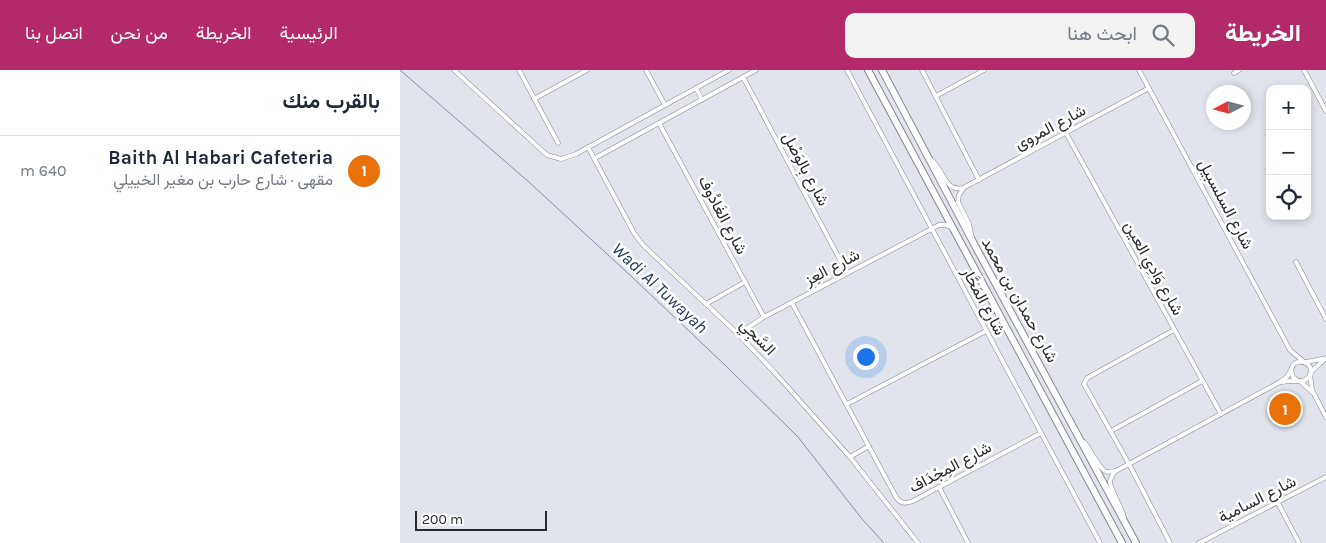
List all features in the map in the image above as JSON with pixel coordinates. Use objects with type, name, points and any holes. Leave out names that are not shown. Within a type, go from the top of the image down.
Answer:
[{"type":"main road","name":"شارع حمدان بن محمد","points":[[868,70],[1122,543]]},
{"type":"main road","name":"شارع حمدان بن محمد","points":[[882,70],[1136,543]]},
{"type":"street","points":[[454,70],[548,155],[556,158],[566,158],[588,147],[729,70]]},
{"type":"street","points":[[519,70],[558,143]]},
{"type":"street","points":[[534,99],[587,70]]},
{"type":"street","points":[[646,70],[665,105]]},
{"type":"street","points":[[595,158],[756,70]]},
{"type":"street","name":"شارع المَحَّار","points":[[847,70],[1100,543]]},
{"type":"street","points":[[922,70],[979,180]]},
{"type":"street","points":[[936,96],[984,70]]},
{"type":"street","name":"شارع السلسبيل","points":[[1139,70],[1290,350],[1292,359],[1291,369]]},
{"type":"street","points":[[1234,73],[1239,70]]},
{"type":"street","points":[[1304,70],[1326,111]]},
{"type":"street","name":"شارع بِالوَصْل","points":[[744,77],[847,273]]},
{"type":"street","points":[[696,88],[702,100]]},
{"type":"street","name":"شارع المروى","points":[[963,188],[1149,88]]},
{"type":"street","name":"شارع الغَادُوف","points":[[659,123],[764,318]]},
{"type":"street","name":"شارع وَادِي العين","points":[[1066,133],[1221,414]]},
{"type":"street","name":"السَّجِي","points":[[588,147],[639,239],[738,334],[818,420],[918,543]]},
{"type":"street","points":[[928,157],[937,165],[952,188],[963,188]]},
{"type":"street","points":[[963,188],[958,195],[958,202],[969,224],[973,242]]},
{"type":"street","points":[[944,211],[939,225],[946,225],[952,228]]},
{"type":"street","name":"شارع العِز","points":[[738,334],[764,318],[939,225]]},
{"type":"street","points":[[1296,262],[1326,319]]},
{"type":"street","points":[[706,304],[745,282]]},
{"type":"street","name":"شارع المِجْدَاف","points":[[792,303],[899,501],[910,502],[1041,433]]},
{"type":"street","points":[[1170,543],[1129,464],[1084,384],[1087,378],[1174,330]]},
{"type":"street","points":[[847,404],[986,331]]},
{"type":"street","name":"شارع السلسبيل","points":[[1290,350],[1305,362]]},
{"type":"street","points":[[1079,437],[1092,451],[1102,469],[1108,472],[1116,471],[1280,382],[1286,377],[1295,363],[1325,358]]},
{"type":"street","points":[[1280,382],[1308,379],[1325,358]]},
{"type":"street","points":[[1305,362],[1310,366],[1311,385],[1314,395],[1326,417]]},
{"type":"street","points":[[1291,369],[1293,377],[1314,395]]},
{"type":"street","points":[[1111,431],[1202,381]]},
{"type":"street","points":[[850,457],[869,446]]},
{"type":"street","points":[[1116,471],[1111,478],[1110,484],[1127,526]]},
{"type":"street","name":"شارع السامية","points":[[1199,543],[1326,477]]},
{"type":"street","points":[[939,487],[968,543]]},
{"type":"street","points":[[1278,502],[1299,543]]},
{"type":"waterway","name":"Wadi Al Tuwayah","points":[[400,70],[530,183],[727,367],[798,437],[862,519],[884,543]]},
{"type":"place","name":"Baith Al Habari Cafeteria","points":[[1285,409]]}]
